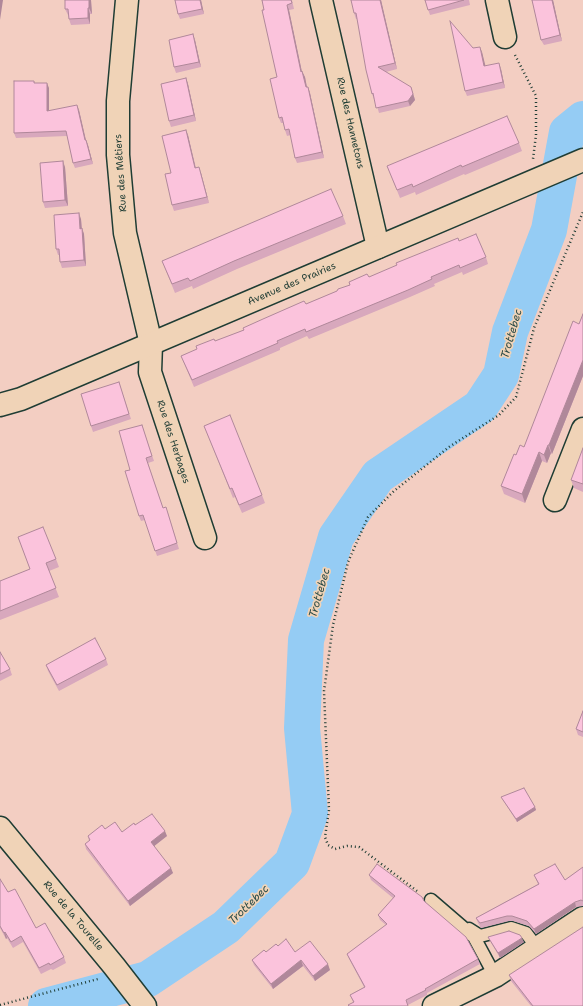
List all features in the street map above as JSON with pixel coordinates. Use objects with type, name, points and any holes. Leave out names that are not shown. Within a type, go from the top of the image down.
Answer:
[{"type":"street","name":"Rue des Métiers","points":[[127,0],[118,101],[118,155],[126,233],[151,344]]},
{"type":"street","name":"Rue des Hannetons","points":[[321,0],[378,247]]},
{"type":"street","points":[[497,0],[506,37]]},
{"type":"street","name":"Avenue des Prairies","points":[[0,405],[20,399],[151,344],[583,160]]},
{"type":"street","name":"Rue des Herbages","points":[[151,344],[150,372],[205,538]]},
{"type":"street","points":[[555,500],[583,429]]},
{"type":"street","name":"Rue de la Tourelle","points":[[0,828],[145,1006]]},
{"type":"street","points":[[449,1004],[538,949],[583,918]]},
{"type":"lane","points":[[431,900],[474,937],[495,976]]},
{"type":"lane","points":[[453,918],[480,936],[511,928],[526,933],[538,949]]},
{"type":"path","points":[[506,37],[536,96],[536,135],[533,162],[540,178]]},
{"type":"path","points":[[431,900],[409,886],[359,847],[347,846],[335,849],[328,845],[325,837],[330,810],[324,691],[333,625],[348,562],[368,516],[394,491],[449,447],[499,416],[516,397],[534,328],[583,212]]},
{"type":"path","points":[[0,1005],[121,975]]},
{"type":"building","points":[[65,0],[89,0],[88,18],[69,19],[68,9],[65,9]]},
{"type":"building","points":[[175,0],[200,0],[202,9],[178,14]]},
{"type":"building","points":[[262,0],[291,0],[292,3],[287,5],[301,72],[302,71],[306,87],[308,87],[322,152],[295,158],[289,129],[285,130],[282,117],[279,118],[270,79],[277,77],[262,10],[264,10]]},
{"type":"building","points":[[351,0],[380,0],[395,63],[378,67],[411,87],[413,94],[408,101],[376,108],[366,70],[356,13],[354,13]]},
{"type":"building","points":[[425,0],[464,0],[428,10]]},
{"type":"building","points":[[532,0],[552,0],[560,35],[541,40]]},
{"type":"building","points":[[450,21],[473,48],[480,47],[484,66],[499,63],[503,82],[465,91]]},
{"type":"building","points":[[193,34],[199,62],[174,67],[169,40]]},
{"type":"building","points":[[186,78],[194,115],[169,121],[161,84]]},
{"type":"building","points":[[14,81],[34,81],[34,83],[47,83],[47,111],[77,105],[91,159],[73,163],[66,131],[14,133]]},
{"type":"building","points":[[507,116],[519,143],[462,167],[461,165],[413,187],[412,184],[397,190],[387,166]]},
{"type":"building","points":[[186,130],[195,168],[199,167],[207,197],[172,205],[165,174],[171,173],[162,136]]},
{"type":"building","points":[[63,161],[65,200],[43,202],[40,163]]},
{"type":"building","points":[[331,189],[343,216],[234,261],[190,281],[188,278],[172,284],[162,261]]},
{"type":"building","points":[[79,213],[80,229],[82,228],[84,260],[60,262],[59,249],[56,249],[54,215]]},
{"type":"building","points":[[476,234],[486,257],[460,268],[459,265],[431,277],[432,279],[408,290],[306,332],[305,329],[277,341],[278,343],[192,380],[181,356],[197,349],[196,346],[214,339],[215,341],[244,330],[243,328],[304,301],[306,304],[337,291],[338,289],[350,285],[349,282],[367,274],[369,277],[397,265],[396,263],[458,238],[459,241]]},
{"type":"building","points":[[583,314],[583,360],[549,445],[544,455],[539,452],[522,494],[501,486],[514,454],[516,455],[520,445],[524,447],[573,321],[579,324]]},
{"type":"building","points":[[119,382],[129,414],[91,426],[81,394]]},
{"type":"building","points":[[230,415],[262,495],[239,505],[232,488],[230,489],[204,426]]},
{"type":"building","points":[[142,425],[152,456],[146,458],[163,508],[166,507],[177,543],[155,551],[143,515],[139,516],[125,471],[130,470],[119,431]]},
{"type":"building","points":[[583,448],[583,484],[571,480]]},
{"type":"building","points":[[43,527],[56,559],[46,563],[56,588],[0,611],[0,581],[30,569],[18,537]]},
{"type":"building","points":[[95,638],[106,659],[57,685],[46,665]]},
{"type":"building","points":[[0,652],[10,669],[0,674]]},
{"type":"building","points":[[583,711],[583,732],[576,729]]},
{"type":"building","points":[[524,788],[535,807],[516,819],[501,797]]},
{"type":"building","points":[[152,814],[165,831],[151,842],[171,868],[128,901],[85,844],[90,840],[88,836],[102,825],[105,829],[115,822],[122,832],[134,823],[135,825]]},
{"type":"building","points":[[377,864],[422,897],[424,901],[466,937],[478,959],[425,989],[426,990],[406,1000],[408,1006],[348,1005],[354,1002],[350,995],[365,987],[347,954],[387,924],[378,915],[395,896],[369,875]]},
{"type":"building","points":[[555,864],[565,880],[583,867],[583,901],[581,900],[575,902],[534,929],[527,921],[512,916],[480,923],[476,918],[539,884],[534,875]]},
{"type":"building","points":[[0,879],[8,892],[15,889],[36,928],[45,923],[64,957],[50,965],[49,963],[39,968],[21,936],[11,942],[0,926]]},
{"type":"building","points":[[583,927],[583,1006],[533,1006],[509,975]]},
{"type":"building","points":[[509,931],[520,935],[522,938],[498,953],[488,937]]},
{"type":"building","points":[[286,939],[295,952],[310,941],[328,964],[313,976],[301,960],[271,984],[252,960],[264,950],[266,952],[276,944],[278,946]]},
{"type":"waterway","name":"Trottebec","points":[[46,1006],[148,979],[226,927],[292,863],[310,814],[302,728],[306,640],[336,537],[378,476],[480,407],[501,375],[510,332],[549,230],[567,132],[583,119]]}]
